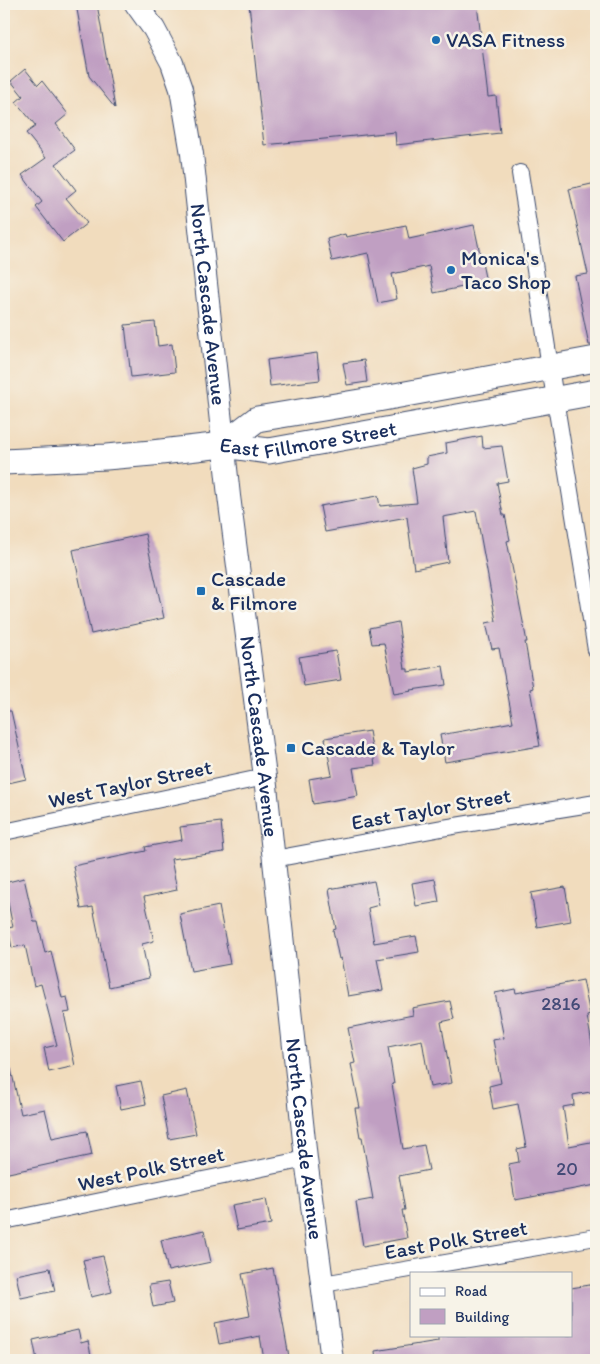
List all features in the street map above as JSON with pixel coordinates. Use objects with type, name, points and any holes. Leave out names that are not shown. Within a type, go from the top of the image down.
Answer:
[{"type":"main road","name":"North Cascade Avenue","points":[[136,4],[154,29],[172,63],[181,89],[187,121],[224,445],[265,777],[306,1159],[332,1360]]},
{"type":"main road","name":"East Fillmore Street","points":[[224,445],[257,420],[596,359]]},
{"type":"main road","name":"East Fillmore Street","points":[[224,445],[269,451],[596,392]]},
{"type":"main road","points":[[4,462],[115,456],[224,445]]},
{"type":"street","points":[[520,173],[596,650]]},
{"type":"street","name":"West Taylor Street","points":[[4,832],[265,777]]},
{"type":"street","name":"East Taylor Street","points":[[274,859],[442,828],[596,803]]},
{"type":"street","name":"West Polk Street","points":[[4,1221],[306,1159]]},
{"type":"street","name":"East Polk Street","points":[[323,1284],[596,1237]]},
{"type":"building","points":[[76,4],[97,4],[115,108],[89,76]]},
{"type":"building","points":[[249,4],[477,4],[488,97],[496,96],[500,133],[396,145],[395,132],[264,145]]},
{"type":"building","points":[[25,69],[38,85],[42,81],[68,114],[56,124],[75,150],[56,164],[76,190],[66,198],[87,223],[63,242],[36,207],[42,202],[22,175],[46,158],[26,133],[36,126],[16,102],[23,96],[11,81]]},
{"type":"building","points":[[596,183],[596,345],[589,345],[575,276],[588,274],[569,189]]},
{"type":"building","points":[[406,225],[409,239],[474,225],[486,282],[434,293],[429,266],[392,274],[397,299],[378,303],[368,253],[332,261],[327,239],[345,234],[346,237]]},
{"type":"building","points":[[155,322],[158,346],[172,344],[175,372],[131,377],[125,325]]},
{"type":"building","points":[[317,353],[320,380],[270,386],[267,360]]},
{"type":"building","points":[[364,360],[367,382],[347,385],[343,363]]},
{"type":"building","points":[[482,436],[483,448],[502,446],[508,481],[497,483],[510,540],[507,541],[527,642],[525,642],[533,688],[530,689],[540,746],[445,762],[440,735],[513,722],[499,648],[492,649],[486,623],[496,621],[476,511],[443,517],[448,562],[414,569],[407,517],[325,532],[320,506],[378,496],[380,506],[417,503],[412,468],[427,464],[427,457],[447,453],[446,443]]},
{"type":"building","points":[[145,534],[164,618],[91,634],[73,550]]},
{"type":"building","points":[[398,622],[405,669],[408,669],[408,672],[443,666],[446,685],[394,694],[384,643],[372,644],[369,628]]},
{"type":"building","points":[[336,651],[341,680],[304,686],[299,657]]},
{"type":"building","points":[[4,711],[11,711],[26,779],[4,784]]},
{"type":"building","points":[[369,731],[375,765],[353,768],[358,796],[313,804],[309,779],[332,775],[325,738]]},
{"type":"building","points":[[221,822],[224,852],[171,859],[177,890],[144,897],[154,941],[142,944],[149,978],[109,987],[93,907],[81,909],[73,866],[146,851],[145,847],[182,840],[180,827]]},
{"type":"building","points":[[24,878],[34,922],[38,922],[45,953],[51,951],[62,998],[67,997],[70,1012],[64,1013],[75,1066],[49,1072],[44,1048],[57,1045],[41,984],[34,986],[25,945],[12,948],[8,928],[13,927],[4,883]]},
{"type":"building","points":[[435,879],[439,902],[416,906],[412,883]]},
{"type":"building","points":[[374,881],[379,905],[368,908],[374,943],[416,936],[419,952],[377,959],[383,990],[348,996],[341,958],[339,959],[333,930],[336,929],[329,889]]},
{"type":"building","points":[[565,887],[571,921],[537,927],[531,893]]},
{"type":"building","points":[[219,906],[230,964],[191,971],[180,914]]},
{"type":"building","points":[[583,980],[590,1015],[587,1016],[596,1067],[596,1091],[573,1095],[574,1105],[563,1107],[569,1146],[596,1141],[596,1185],[515,1200],[509,1164],[519,1162],[517,1149],[526,1147],[518,1104],[493,1109],[489,1086],[501,1083],[493,1040],[504,1038],[495,993],[515,989],[516,993]]},
{"type":"building","points":[[450,1001],[454,1019],[441,1022],[452,1083],[430,1087],[422,1040],[388,1047],[403,1149],[424,1145],[429,1170],[399,1176],[405,1210],[402,1210],[407,1238],[363,1246],[356,1202],[373,1199],[355,1108],[360,1108],[351,1064],[355,1063],[348,1028],[413,1015],[412,1008]]},
{"type":"building","points":[[4,1069],[11,1069],[21,1114],[45,1109],[52,1138],[87,1131],[92,1155],[4,1174]]},
{"type":"building","points":[[141,1081],[146,1104],[121,1109],[116,1086]]},
{"type":"building","points":[[187,1090],[196,1134],[169,1139],[161,1096]]},
{"type":"building","points":[[266,1199],[271,1224],[237,1230],[232,1205]]},
{"type":"building","points":[[204,1230],[211,1262],[168,1271],[161,1240]]},
{"type":"building","points":[[103,1256],[112,1292],[91,1297],[83,1260]]},
{"type":"building","points":[[50,1268],[55,1291],[21,1298],[16,1275]]},
{"type":"building","points":[[273,1268],[289,1357],[264,1360],[260,1336],[219,1344],[215,1323],[250,1316],[242,1274]]},
{"type":"building","points":[[168,1282],[173,1303],[153,1307],[149,1285]]},
{"type":"building","points":[[596,1284],[596,1360],[376,1360],[375,1351],[438,1341],[438,1336],[572,1336],[572,1288]]},
{"type":"building","points":[[78,1330],[81,1343],[88,1341],[92,1360],[37,1360],[33,1340]]},
{"type":"place","name":"VASA Fitness","points":[[436,40]]},
{"type":"place","name":"Monica's Taco Shop","points":[[451,270]]},
{"type":"place","name":"Cascade & Filmore","points":[[201,591]]},
{"type":"place","name":"Cascade & Taylor","points":[[291,748]]}]
